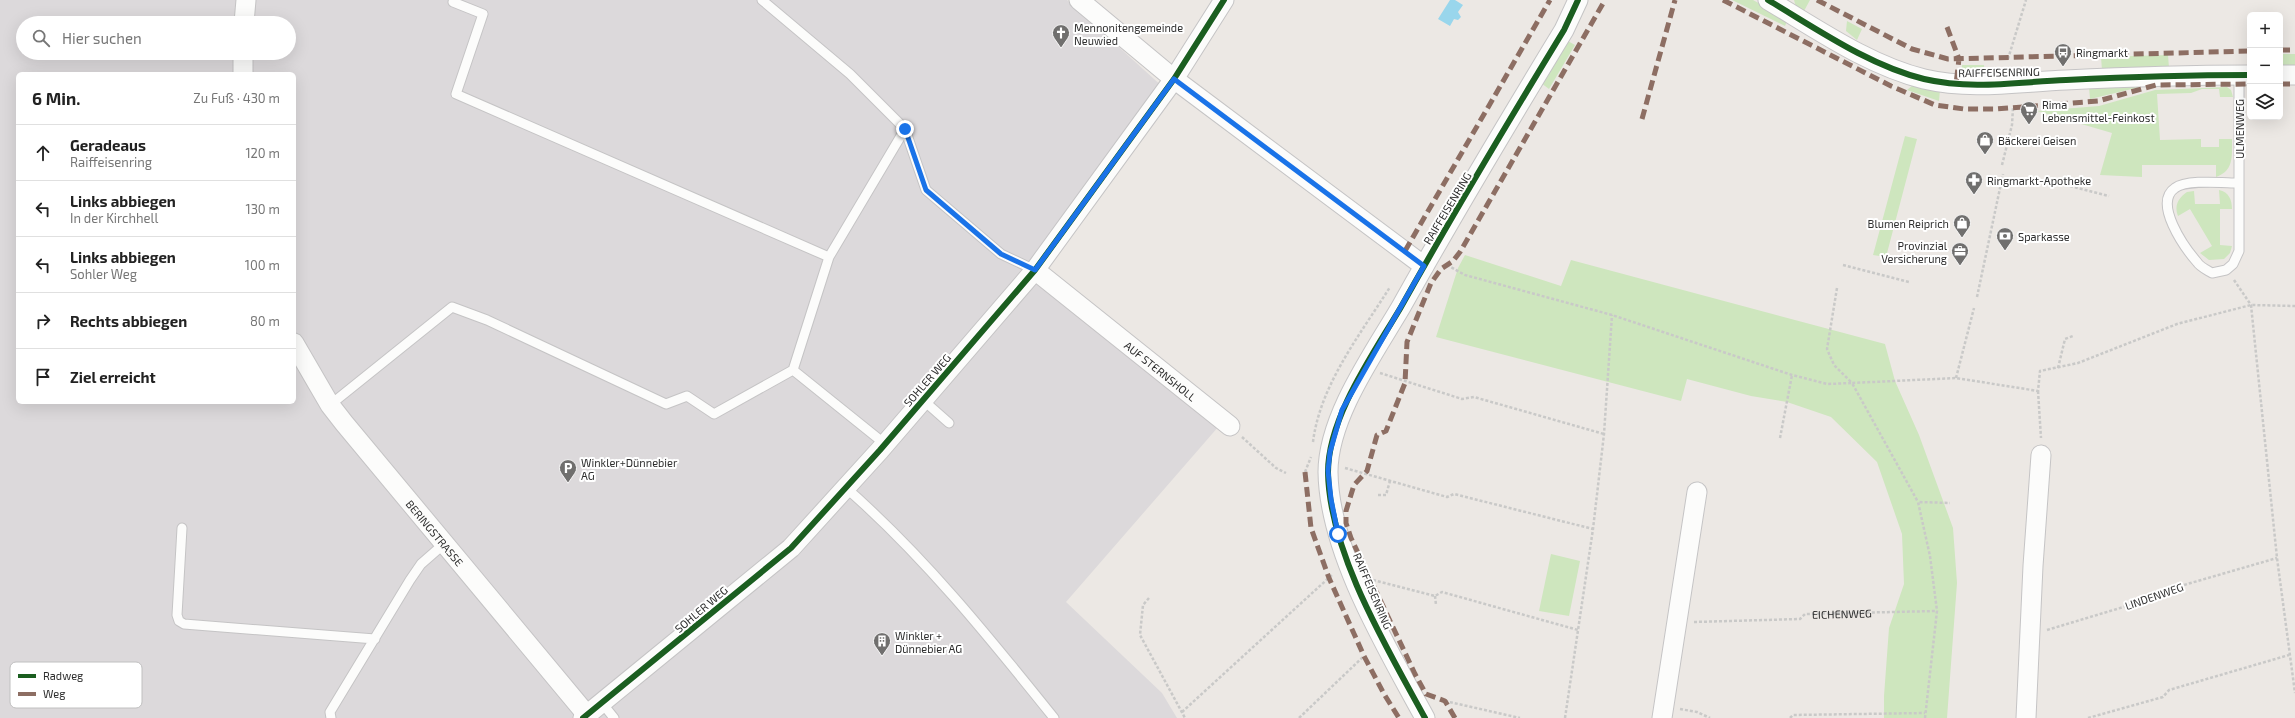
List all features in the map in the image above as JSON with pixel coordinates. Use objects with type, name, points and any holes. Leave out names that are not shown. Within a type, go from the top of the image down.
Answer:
[{"type":"street","points":[[245,16],[246,0]]},
{"type":"street","points":[[1079,0],[1174,79],[1424,266]]},
{"type":"street","name":"SOHLER WEG","points":[[585,716],[791,548],[885,444],[1035,270],[1174,79],[1224,0]]},
{"type":"street","name":"RAIFFEISENRING","points":[[1425,718],[1389,652],[1358,585],[1338,534],[1331,499],[1329,464],[1330,452],[1342,410],[1424,266],[1564,30],[1578,0]]},
{"type":"street","name":"RAIFFEISENRING","points":[[1768,0],[1895,70],[1942,82],[1988,85],[2064,80],[2244,75]]},
{"type":"street","points":[[243,60],[243,72]]},
{"type":"street","points":[[2283,75],[2295,75]]},
{"type":"street","name":"AUF STERNSHOLL","points":[[1035,270],[1230,426]]},
{"type":"street","name":"BERINGSTRASSE","points":[[296,346],[330,405],[445,543],[585,716]]},
{"type":"street","points":[[2026,718],[2033,566],[2042,455]]},
{"type":"street","points":[[1663,712],[1697,492]]},
{"type":"lane","points":[[454,0],[453,2],[483,14],[456,94],[829,257]]},
{"type":"lane","points":[[762,0],[850,74],[905,129],[926,190],[1001,254],[1035,270]]},
{"type":"lane","name":"ULMENWEG","points":[[2226,270],[2233,264],[2239,251],[2239,183],[2244,75]]},
{"type":"lane","points":[[330,405],[452,306],[487,320],[666,404],[687,396],[714,414],[793,370],[829,257],[905,129]]},
{"type":"lane","points":[[2226,270],[2212,273],[2197,263],[2172,224],[2166,208],[2168,195],[2176,187],[2185,184],[2239,183]]},
{"type":"lane","points":[[793,370],[885,444]]},
{"type":"lane","points":[[923,400],[949,423]]},
{"type":"lane","points":[[845,487],[874,512],[984,631],[1054,718]]},
{"type":"lane","points":[[182,528],[176,615],[179,621],[184,624],[375,639]]},
{"type":"lane","points":[[328,716],[421,564],[445,543]]},
{"type":"lane","points":[[602,703],[614,718]]},
{"type":"path","points":[[2008,59],[2026,0]]},
{"type":"path","points":[[2002,164],[2012,125],[2013,107]]},
{"type":"path","points":[[1977,297],[2003,174]]},
{"type":"path","points":[[2070,186],[2109,196]]},
{"type":"path","points":[[1447,265],[1465,275],[1612,315],[1792,375],[1827,384],[1956,378],[2038,391]]},
{"type":"path","points":[[1843,265],[1909,282]]},
{"type":"path","points":[[2226,270],[2251,305],[2277,558],[2295,693]]},
{"type":"path","points":[[1838,288],[1827,349],[1834,365],[1852,383],[1918,502],[1930,556],[1937,611],[1925,718]]},
{"type":"path","points":[[2042,455],[2038,391],[2040,371],[2078,363],[2177,324],[2251,305],[2295,306]]},
{"type":"path","points":[[1956,378],[1974,308]]},
{"type":"path","points":[[1565,718],[1593,530],[1604,434],[1612,315]]},
{"type":"path","points":[[2058,368],[2065,339],[2073,336]]},
{"type":"path","points":[[1366,368],[1405,382],[1462,398],[1474,397],[1604,434]]},
{"type":"path","points":[[1780,438],[1792,375]]},
{"type":"path","points":[[1230,426],[1276,468],[1286,473]]},
{"type":"path","points":[[1329,464],[1447,497],[1454,494],[1593,530]]},
{"type":"path","points":[[1378,496],[1386,495],[1390,481]]},
{"type":"path","points":[[1918,502],[1950,502]]},
{"type":"path","points":[[1435,596],[1436,605]]},
{"type":"path","points":[[1149,598],[1143,605],[1140,635],[1186,718]]},
{"type":"path","points":[[2088,718],[2163,697],[2169,690],[2289,655]]},
{"type":"path","points":[[1299,718],[1364,656]]},
{"type":"path","points":[[1445,701],[1520,718]]},
{"type":"path","points":[[1663,712],[1697,712],[1710,718]]},
{"type":"path","points":[[1790,718],[1793,715],[1925,713]]},
{"type":"shaded area","points":[[0,0],[1067,0],[1165,89],[1027,273],[1219,426],[1066,602],[1162,693],[1177,718],[0,718]]},
{"type":"green space","points":[[1732,0],[1753,0],[1788,19],[1785,26]]},
{"type":"green space","points":[[1794,0],[1810,0],[1804,11],[1796,7]]},
{"type":"green space","points":[[1847,21],[1862,29],[1857,40],[1846,31]]},
{"type":"green space","points":[[1566,40],[1575,45],[1549,89],[1541,83]]},
{"type":"green space","points":[[2283,54],[2295,54],[2295,66],[2283,66]]},
{"type":"green space","points":[[2168,55],[2169,68],[2102,70],[2101,57]]},
{"type":"green space","points":[[1962,65],[1984,65],[1985,78],[1961,77]]},
{"type":"green space","points":[[2153,84],[2090,99],[2089,87]]},
{"type":"green space","points":[[1913,85],[1940,90],[1939,101],[1907,90]]},
{"type":"green space","points":[[2227,87],[2231,90],[2233,97],[2220,97],[2219,89],[2202,89],[2191,93],[2157,94],[2160,140],[2201,139],[2201,147],[2219,147],[2219,139],[2232,139],[2232,157],[2229,167],[2226,171],[2216,177],[2216,165],[2142,165],[2142,177],[2100,175],[2112,133],[2037,111],[2099,106],[2155,90]]},
{"type":"green space","points":[[1905,136],[1917,139],[1886,257],[1873,255]]},
{"type":"green space","points":[[2219,190],[2228,195],[2232,209],[2220,209],[2220,245],[2232,246],[2230,253],[2224,259],[2209,260],[2200,253],[2212,246],[2190,209],[2178,216],[2176,209],[2179,200],[2184,194],[2194,191],[2195,204],[2220,204]]},
{"type":"green space","points":[[1465,255],[1561,286],[1571,260],[1885,344],[1895,381],[1919,435],[1953,528],[1957,583],[1947,718],[1884,718],[1884,696],[1889,628],[1904,584],[1902,534],[1877,462],[1831,417],[1787,402],[1751,396],[1687,379],[1681,401],[1436,337],[1458,268]]},
{"type":"green space","points":[[1551,554],[1580,561],[1569,616],[1539,611]]},
{"type":"water","points":[[1450,0],[1455,0],[1463,5],[1458,12],[1461,17],[1458,20],[1454,19],[1450,26],[1438,19]]},
{"type":"marked path","points":[[1405,251],[1550,0]]},
{"type":"marked path","points":[[1455,718],[1445,701],[1426,694],[1415,674],[1351,538],[1346,523],[1346,511],[1354,485],[1367,471],[1377,435],[1386,431],[1405,383],[1407,342],[1431,283],[1441,269],[1453,261],[1460,252],[1605,0]]},
{"type":"marked path","points":[[1642,119],[1675,0]]},
{"type":"marked path","points":[[1723,0],[1891,86],[1935,105],[1964,109],[1996,109],[2098,101],[2156,85],[2247,84]]},
{"type":"marked path","points":[[1817,0],[1912,49],[1948,59],[2247,51]]},
{"type":"marked path","points":[[1947,27],[1959,59],[1956,84]]},
{"type":"marked path","points":[[2283,50],[2295,50]]},
{"type":"marked path","points":[[2283,84],[2295,84]]},
{"type":"marked path","points":[[1305,472],[1311,528],[1329,578],[1364,656],[1384,694],[1399,718]]},
{"type":"cycle path","points":[[583,718],[791,548],[880,450],[1035,270],[1174,79],[1224,0]]},
{"type":"cycle path","points":[[1425,718],[1378,630],[1349,567],[1338,534],[1331,503],[1328,472],[1330,451],[1336,429],[1354,386],[1481,168],[1564,30],[1578,0]]},
{"type":"cycle path","points":[[1768,0],[1843,45],[1883,65],[1903,73],[1942,82],[1977,85],[2135,77],[2247,75]]},
{"type":"place","name":"Mennonitengemeinde Neuwied","points":[[1061,48]]},
{"type":"place","name":"Ringmarkt","points":[[2063,67]]},
{"type":"place","name":"Rima Lebensmittel-Feinkost","points":[[2029,125]]},
{"type":"place","name":"Bäckerei Geisen","points":[[1985,155]]},
{"type":"place","name":"Ringmarkt-Apotheke","points":[[1974,195]]},
{"type":"place","name":"Blumen Reiprich","points":[[1962,238]]},
{"type":"place","name":"Sparkasse","points":[[2005,251]]},
{"type":"place","name":"Provinzial Versicherung","points":[[1960,266]]},
{"type":"place","name":"Winkler+Dünnebier AG","points":[[568,483]]},
{"type":"place","name":"Winkler + Dünnebier AG","points":[[882,656]]},
{"type":"route","points":[[905,129],[926,190],[961,222],[1001,254],[1035,270],[1174,79],[1424,266],[1342,410],[1330,452],[1328,471],[1331,499],[1338,534]]}]
